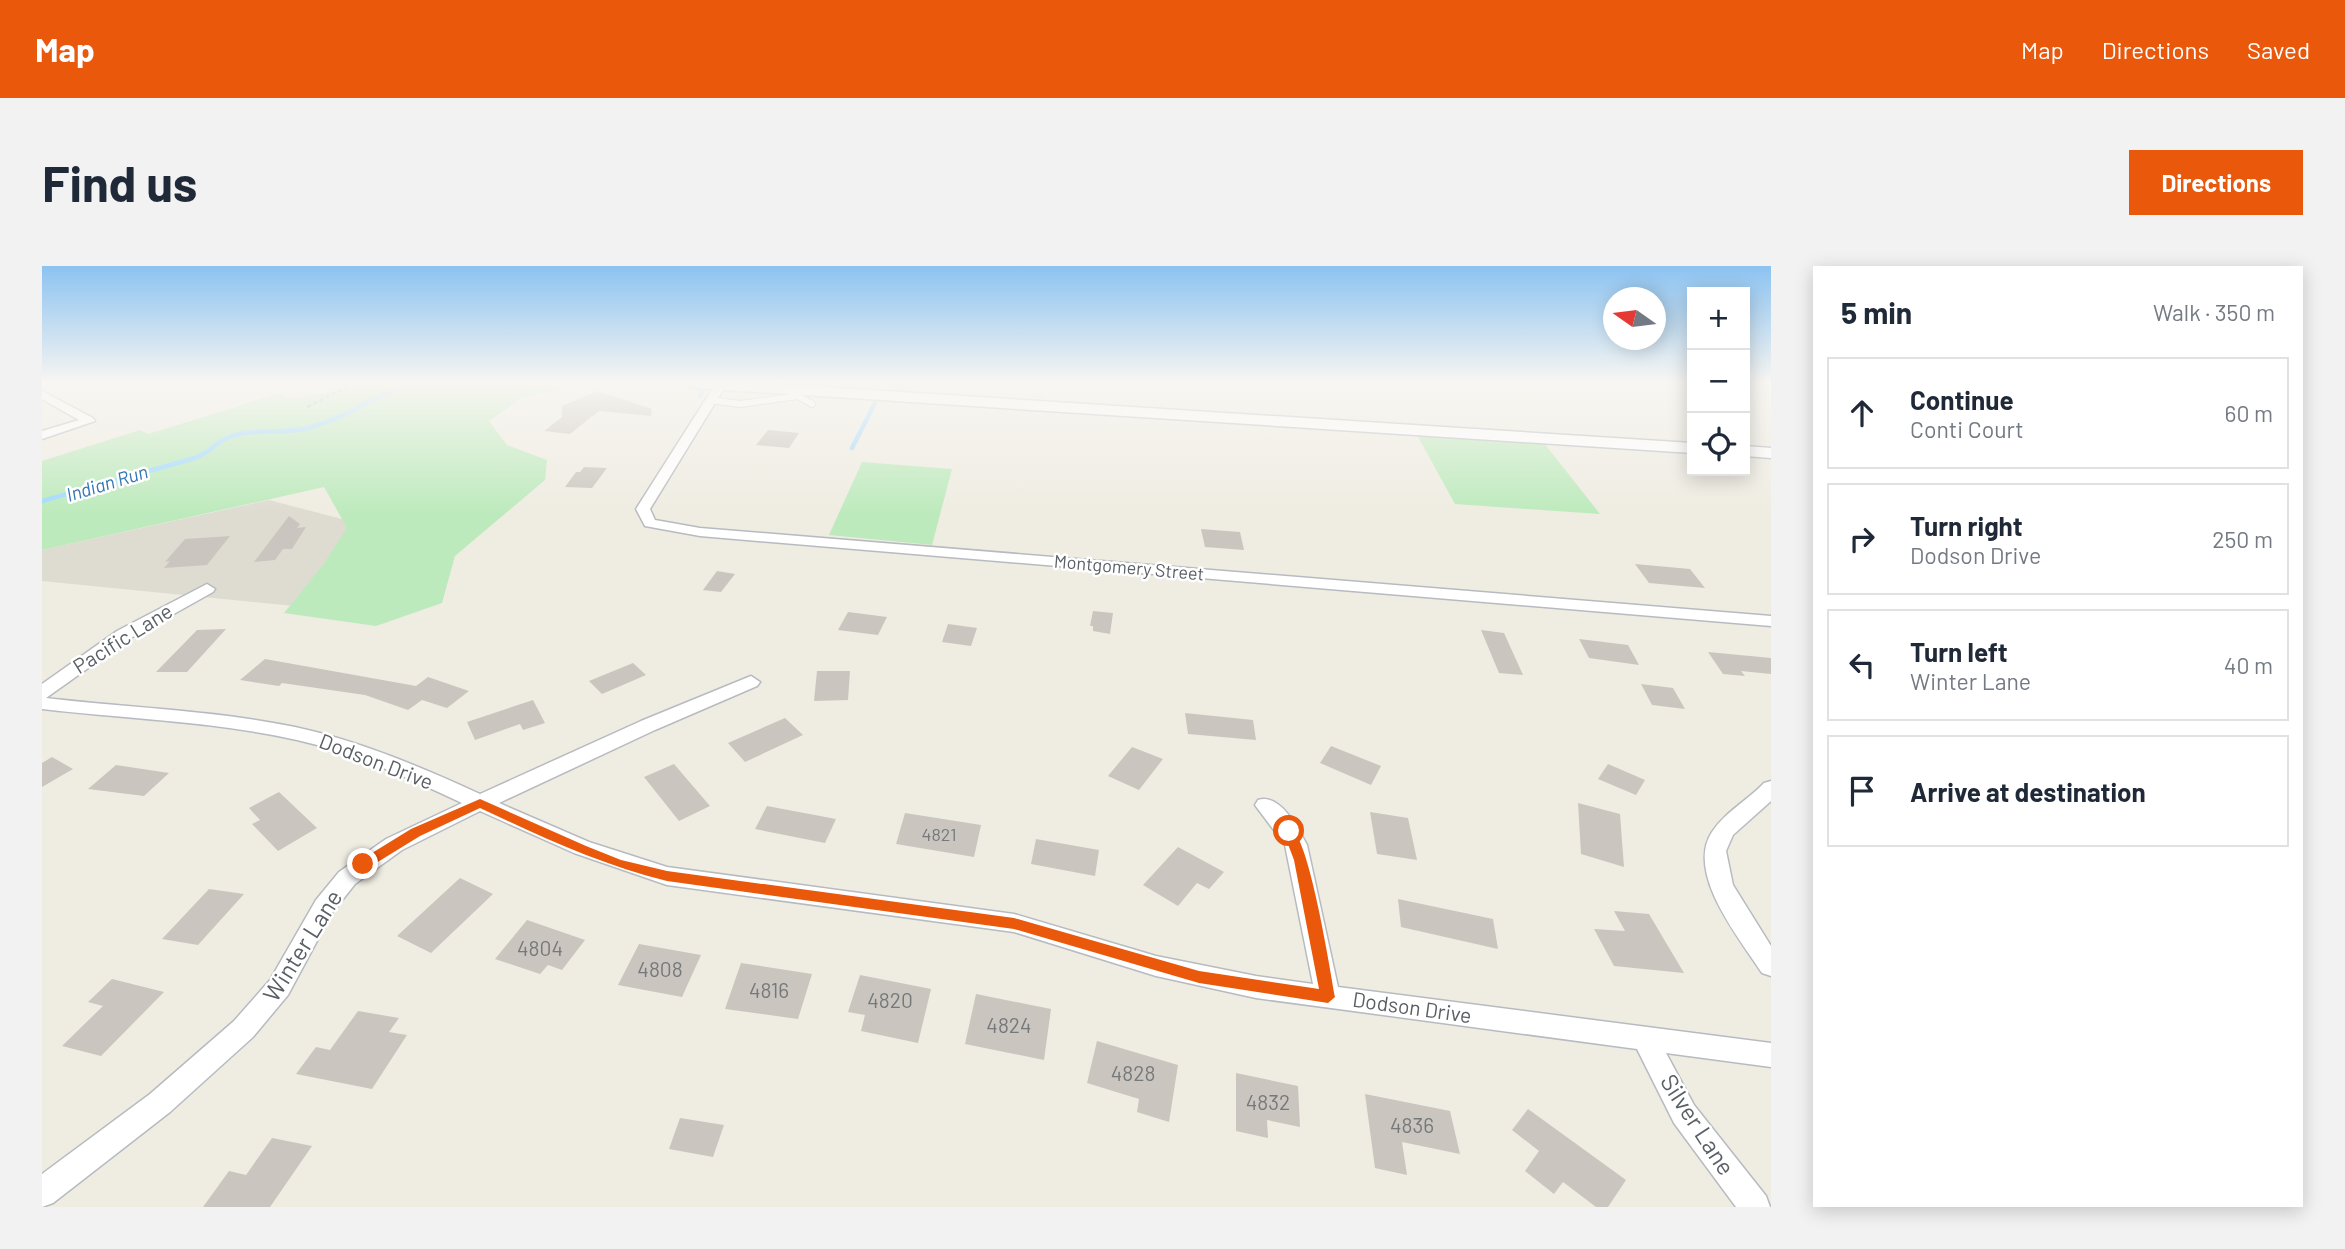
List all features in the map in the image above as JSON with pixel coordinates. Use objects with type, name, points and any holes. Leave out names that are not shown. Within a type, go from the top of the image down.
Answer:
[{"type":"street","points":[[42,435],[69,427]]},
{"type":"street","name":"Montgomery Street","points":[[693,427],[643,509],[645,519],[655,526],[1771,621]]},
{"type":"street","points":[[1350,427],[1687,448]]},
{"type":"street","points":[[1750,451],[1771,453]]},
{"type":"street","name":"Pacific Lane","points":[[42,694],[123,635],[207,589]]},
{"type":"street","name":"Winter Lane","points":[[42,1192],[207,1064],[249,1025],[287,976],[315,923],[346,879],[416,832],[649,723],[751,682]]},
{"type":"street","name":"Dodson Drive","points":[[42,703],[288,732],[356,750],[594,855],[667,876],[1014,923],[1199,977],[1328,997],[1771,1055]]},
{"type":"street","points":[[1771,788],[1762,799],[1728,827],[1714,852],[1715,867],[1724,891],[1771,967]]},
{"type":"street","points":[[1265,805],[1289,831],[1296,845],[1328,997]]},
{"type":"street","name":"Silver Lane","points":[[1645,1039],[1684,1114],[1755,1207]]},
{"type":"shaded area","points":[[269,500],[357,523],[384,615],[42,581],[42,550]]},
{"type":"green space","points":[[171,427],[493,427],[507,445],[547,460],[545,480],[455,556],[442,603],[376,626],[284,613],[323,565],[347,528],[324,487],[42,550],[42,461],[140,430],[148,434]]},
{"type":"green space","points":[[1417,435],[1544,443],[1600,514],[1455,504]]},
{"type":"green space","points":[[862,462],[952,469],[932,545],[829,535]]},
{"type":"building","points":[[549,427],[579,427],[570,434],[544,431]]},
{"type":"building","points":[[768,430],[799,433],[789,448],[756,445]]},
{"type":"building","points":[[584,467],[607,468],[592,488],[565,487],[576,472],[580,472]]},
{"type":"building","points":[[289,516],[300,524],[297,528],[306,527],[292,549],[283,549],[275,560],[254,562]]},
{"type":"building","points":[[1201,529],[1240,532],[1244,550],[1205,547]]},
{"type":"building","points":[[230,536],[207,565],[164,568],[170,561],[165,562],[185,539]]},
{"type":"building","points":[[1635,564],[1690,569],[1705,588],[1649,583]]},
{"type":"building","points":[[717,571],[735,574],[721,592],[703,590]]},
{"type":"building","points":[[1093,611],[1113,613],[1110,634],[1093,631],[1093,626],[1090,626]]},
{"type":"building","points":[[848,612],[887,617],[878,635],[838,630]]},
{"type":"building","points":[[948,624],[977,628],[971,646],[942,642]]},
{"type":"building","points":[[226,629],[187,672],[156,672],[197,630]]},
{"type":"building","points":[[1481,630],[1504,633],[1523,675],[1499,673]]},
{"type":"building","points":[[1579,639],[1628,645],[1639,665],[1589,658]]},
{"type":"building","points":[[1708,652],[1771,658],[1771,674],[1741,671],[1745,676],[1723,674]]},
{"type":"building","points":[[265,659],[416,686],[428,677],[469,691],[447,708],[422,700],[408,710],[365,695],[240,680]]},
{"type":"building","points":[[633,663],[646,675],[602,694],[589,681]]},
{"type":"building","points":[[817,671],[850,671],[848,700],[814,701]]},
{"type":"building","points":[[1641,684],[1673,688],[1685,709],[1652,705]]},
{"type":"building","points":[[533,700],[545,723],[523,730],[520,724],[475,740],[467,722]]},
{"type":"building","points":[[1185,713],[1253,720],[1256,740],[1188,734]]},
{"type":"building","points":[[785,718],[803,735],[745,762],[728,743]]},
{"type":"building","points":[[1331,746],[1381,766],[1371,785],[1320,763]]},
{"type":"building","points":[[1132,747],[1163,759],[1139,790],[1108,776]]},
{"type":"building","points":[[52,757],[73,769],[42,787],[42,763]]},
{"type":"building","points":[[674,764],[710,806],[679,821],[644,777]]},
{"type":"building","points":[[1608,764],[1645,780],[1636,795],[1598,779]]},
{"type":"building","points":[[116,765],[169,773],[144,796],[88,789]]},
{"type":"building","points":[[279,792],[317,828],[278,851],[252,824],[260,820],[249,808]]},
{"type":"building","points":[[1578,803],[1620,814],[1624,867],[1581,854]]},
{"type":"building","points":[[767,806],[836,819],[825,843],[755,829]]},
{"type":"building","points":[[1370,812],[1408,818],[1417,860],[1377,854]]},
{"type":"building","points":[[905,813],[981,825],[974,857],[896,844]]},
{"type":"building","points":[[1036,839],[1099,850],[1095,876],[1031,864]]},
{"type":"building","points":[[1178,847],[1224,872],[1209,889],[1197,883],[1178,906],[1143,885]]},
{"type":"building","points":[[460,878],[493,894],[431,953],[397,936]]},
{"type":"building","points":[[209,889],[244,894],[198,945],[162,939]]},
{"type":"building","points":[[1398,899],[1493,919],[1498,949],[1401,927]]},
{"type":"building","points":[[1614,911],[1649,914],[1684,973],[1614,966],[1594,929],[1625,931]]},
{"type":"building","points":[[527,920],[585,940],[562,970],[548,965],[540,974],[495,959]]},
{"type":"building","points":[[639,944],[701,955],[682,997],[618,985]]},
{"type":"building","points":[[741,963],[812,974],[798,1019],[725,1009]]},
{"type":"building","points":[[860,975],[931,989],[918,1043],[861,1031],[865,1015],[848,1012]]},
{"type":"building","points":[[112,979],[164,992],[101,1056],[62,1046],[103,1006],[88,1002]]},
{"type":"building","points":[[976,994],[1051,1009],[1044,1060],[965,1044]]},
{"type":"building","points":[[358,1011],[399,1018],[389,1032],[407,1035],[372,1089],[296,1074],[316,1047],[330,1050]]},
{"type":"building","points":[[1097,1041],[1178,1065],[1169,1122],[1137,1112],[1139,1099],[1087,1083]]},
{"type":"building","points":[[1236,1073],[1298,1086],[1300,1127],[1267,1120],[1268,1138],[1236,1131]]},
{"type":"building","points":[[1365,1094],[1450,1111],[1460,1154],[1402,1142],[1407,1175],[1375,1168]]},
{"type":"building","points":[[1528,1109],[1626,1180],[1608,1207],[1596,1207],[1563,1182],[1554,1194],[1525,1171],[1539,1151],[1512,1130]]},
{"type":"building","points":[[680,1118],[724,1125],[713,1157],[669,1149]]},
{"type":"building","points":[[272,1138],[312,1146],[270,1207],[203,1207],[229,1171],[246,1175]]},
{"type":"waterway","name":"Indian Run","points":[[42,501],[195,458],[222,440],[236,435],[312,427]]},
{"type":"waterway","points":[[852,448],[863,427]]},
{"type":"route","points":[[363,864],[416,832],[480,803],[582,850],[619,864],[667,876],[1014,923],[1199,977],[1328,997],[1301,860],[1289,831]]}]
